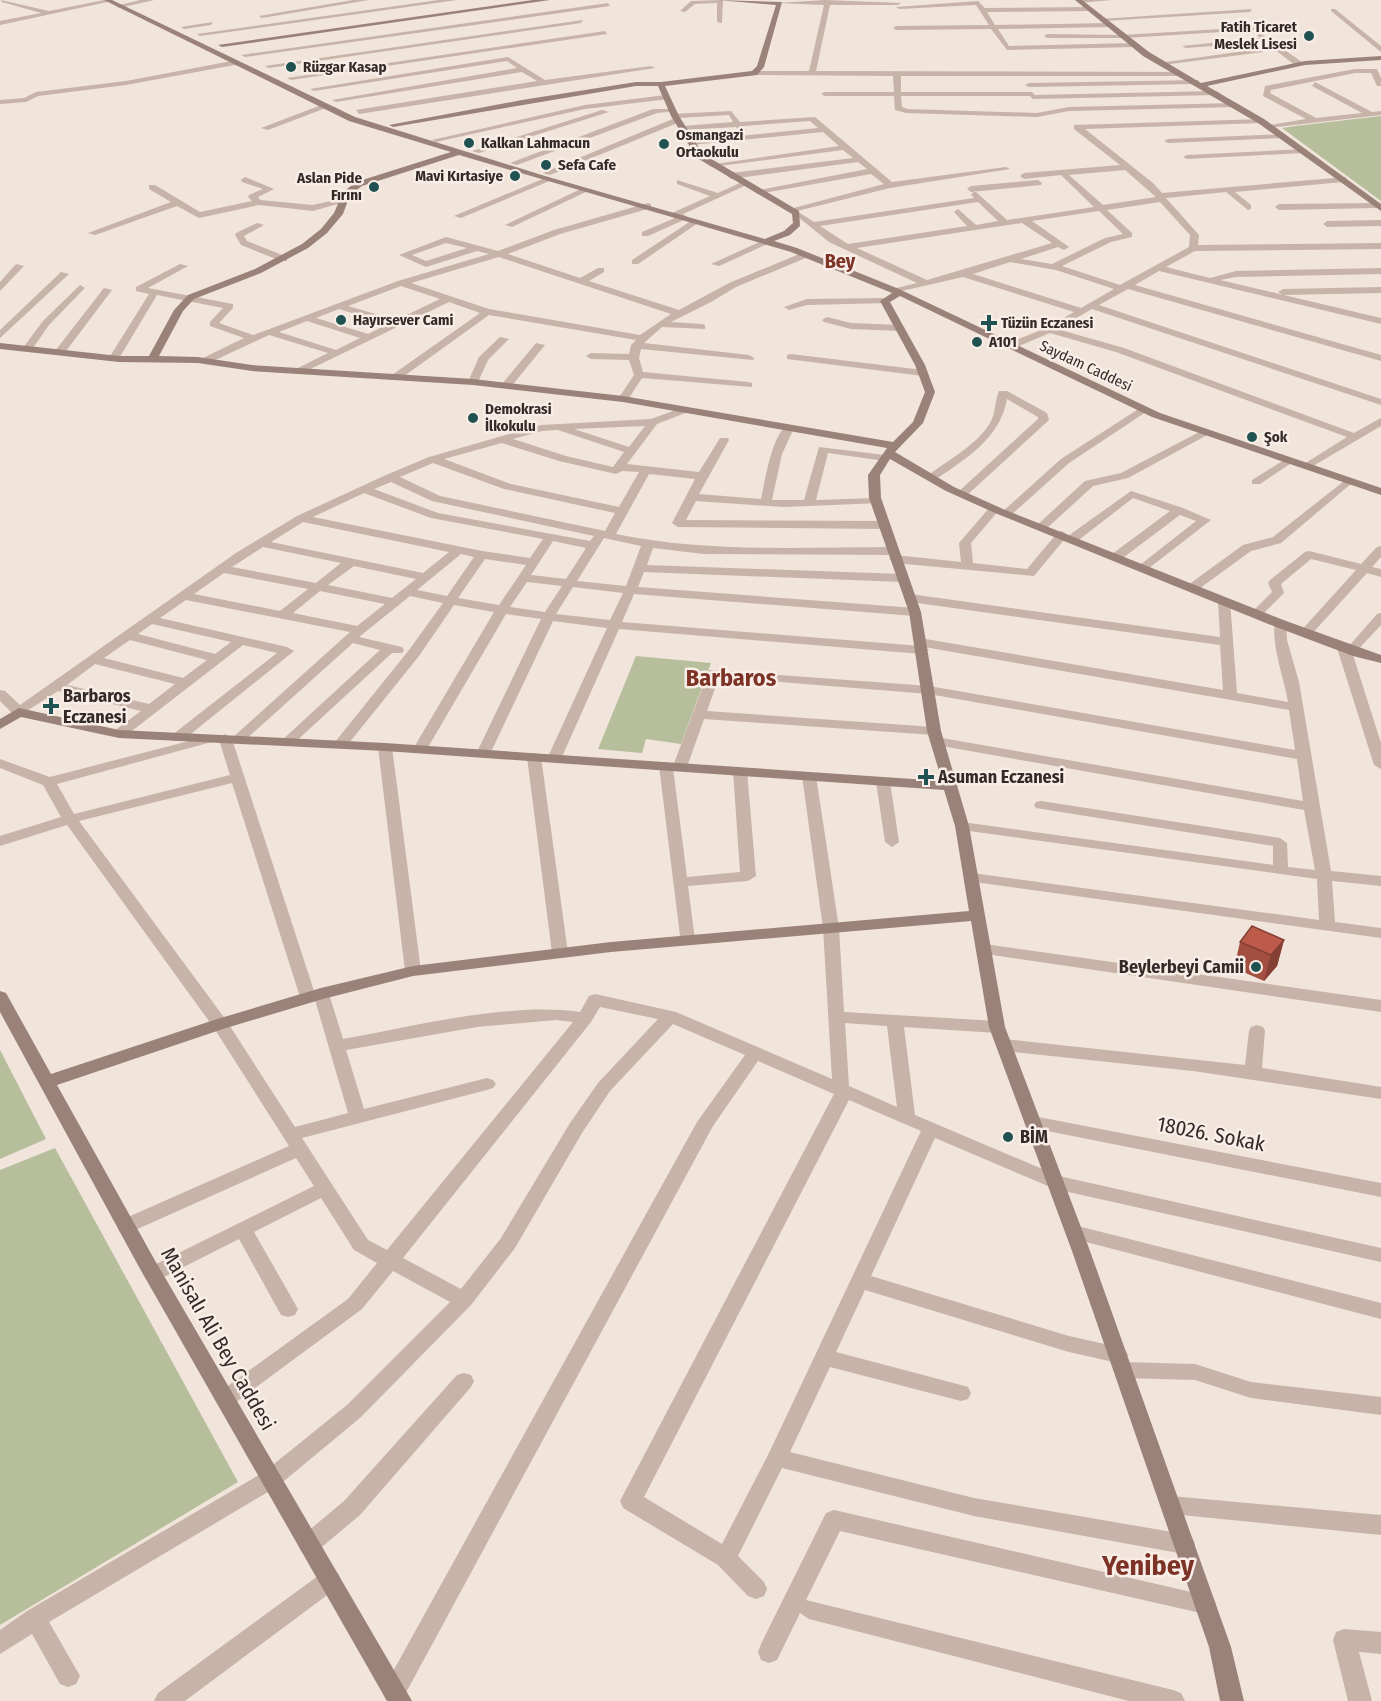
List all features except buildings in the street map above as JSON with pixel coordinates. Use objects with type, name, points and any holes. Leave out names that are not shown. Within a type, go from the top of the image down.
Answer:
[{"type":"main road","points":[[108,0],[131,4],[200,34],[359,112],[393,125],[529,168],[586,190],[648,206]]},
{"type":"main road","points":[[222,45],[547,0]]},
{"type":"main road","points":[[393,125],[522,102],[754,73],[760,67],[780,3],[720,0]]},
{"type":"main road","points":[[1080,1],[1162,63],[1236,105],[1379,206]]},
{"type":"main road","points":[[121,3],[352,119],[648,206]]},
{"type":"main road","points":[[1199,84],[1299,64],[1381,58]]},
{"type":"main road","points":[[658,84],[700,156],[793,211],[797,224],[792,229],[766,242]]},
{"type":"main road","points":[[153,359],[179,310],[191,297],[284,258],[311,242],[343,207],[346,194],[359,184],[460,152]]},
{"type":"main road","name":"Saydam Caddesi","points":[[648,206],[805,255],[1010,346],[1144,410],[1381,492]]},
{"type":"main road","points":[[893,295],[900,328],[930,392],[918,423],[890,452],[874,475],[877,501],[913,605],[935,736],[962,826],[997,1027],[1074,1232],[1171,1505],[1220,1647],[1232,1701]]},
{"type":"main road","points":[[0,346],[114,358],[205,361],[252,368],[473,382],[623,399],[789,428],[890,452],[931,478],[1000,511],[1348,650],[1381,658]]},
{"type":"main road","points":[[0,725],[19,712],[118,734],[420,749],[949,786]]},
{"type":"main road","points":[[47,1082],[315,995],[413,971],[687,940],[978,915]]},
{"type":"main road","name":"Manisalı Ali Bey Caddesi","points":[[0,998],[153,1274],[397,1696]]},
{"type":"street","points":[[0,24],[108,0]]},
{"type":"street","points":[[131,4],[151,0]]},
{"type":"street","points":[[252,17],[366,0]]},
{"type":"street","points":[[200,34],[406,0]]},
{"type":"street","points":[[384,4],[454,0]]},
{"type":"street","points":[[291,78],[605,33],[547,0]]},
{"type":"street","points":[[683,11],[693,2],[720,0],[720,22]]},
{"type":"street","points":[[1080,1],[1109,0]]},
{"type":"street","points":[[4,1],[49,13]]},
{"type":"street","points":[[780,3],[828,2],[983,13],[1096,14],[1250,10]]},
{"type":"street","points":[[812,73],[828,2]]},
{"type":"street","points":[[898,6],[929,3],[978,3],[1008,48],[1136,45]]},
{"type":"street","points":[[1096,14],[1218,3],[1229,12]]},
{"type":"street","points":[[384,4],[399,20],[442,56]]},
{"type":"street","points":[[245,55],[608,5]]},
{"type":"street","points":[[898,6],[895,30],[1179,23]]},
{"type":"street","points":[[1333,10],[1381,50]]},
{"type":"street","points":[[974,17],[983,13]]},
{"type":"street","points":[[268,66],[581,21]]},
{"type":"street","points":[[184,27],[218,22]]},
{"type":"street","points":[[1033,36],[1124,36],[1272,28]]},
{"type":"street","points":[[1254,29],[1299,64]]},
{"type":"street","points":[[999,37],[1011,37]]},
{"type":"street","points":[[1186,46],[1267,40]]},
{"type":"street","points":[[1207,44],[1222,54]]},
{"type":"street","points":[[1162,63],[1263,50]]},
{"type":"street","points":[[314,89],[508,59],[545,82]]},
{"type":"street","points":[[535,76],[648,60],[658,84]]},
{"type":"street","points":[[0,102],[26,100],[36,94],[126,83],[237,62]]},
{"type":"street","points":[[359,112],[545,82],[651,68]]},
{"type":"street","points":[[336,100],[525,69]]},
{"type":"street","points":[[1316,121],[1266,93],[1268,88],[1355,71],[1374,71],[1380,84]]},
{"type":"street","points":[[754,73],[1181,74]]},
{"type":"street","points":[[1025,73],[1037,109],[1067,116],[1077,127],[1161,197],[1195,235],[1193,248]]},
{"type":"street","points":[[897,74],[898,108],[906,111],[1031,115],[1069,109],[1236,105]]},
{"type":"street","points":[[1315,84],[1322,78]]},
{"type":"street","points":[[1298,82],[1315,84],[1370,114]]},
{"type":"street","points":[[1029,85],[1199,84]]},
{"type":"street","points":[[825,94],[1216,93]]},
{"type":"street","points":[[436,140],[542,116],[666,97]]},
{"type":"street","points":[[476,152],[620,107],[627,102]]},
{"type":"street","points":[[264,128],[327,106]]},
{"type":"street","points":[[514,163],[656,111],[677,119],[737,124],[812,119],[890,185]]},
{"type":"street","points":[[458,216],[677,119],[731,113],[747,137]]},
{"type":"street","points":[[1077,127],[1148,124],[1264,124],[1316,121],[1381,113]]},
{"type":"street","points":[[542,116],[567,123]]},
{"type":"street","points":[[1148,124],[1195,163]]},
{"type":"street","points":[[691,143],[824,130]]},
{"type":"street","points":[[1168,141],[1282,136]]},
{"type":"street","points":[[712,165],[846,147]]},
{"type":"street","points":[[1187,157],[1303,151]]},
{"type":"street","points":[[529,168],[561,156]]},
{"type":"street","points":[[731,176],[858,160]]},
{"type":"street","points":[[1024,176],[1126,167]]},
{"type":"street","points":[[793,211],[890,185],[1006,169]]},
{"type":"street","points":[[758,191],[872,171]]},
{"type":"street","points":[[1054,267],[1108,240],[1129,235],[1063,173]]},
{"type":"street","points":[[956,175],[1005,223]]},
{"type":"street","points":[[847,247],[1161,197],[1343,179]]},
{"type":"street","points":[[245,180],[270,189],[252,197],[259,202]]},
{"type":"street","points":[[971,189],[1071,180]]},
{"type":"street","points":[[680,182],[718,196]]},
{"type":"street","points":[[645,234],[745,184]]},
{"type":"street","points":[[152,187],[199,215],[259,202],[313,208],[344,201]]},
{"type":"street","points":[[1227,189],[1248,207]]},
{"type":"street","points":[[509,225],[586,190]]},
{"type":"street","points":[[812,225],[981,199]]},
{"type":"street","points":[[92,233],[176,203]]},
{"type":"street","points":[[205,361],[253,338],[338,306],[500,254],[557,232],[648,206]]},
{"type":"street","points":[[1279,207],[1379,206]]},
{"type":"street","points":[[793,211],[847,247],[927,284]]},
{"type":"street","points":[[958,212],[974,228]]},
{"type":"street","points":[[1024,220],[1077,256]]},
{"type":"street","points":[[635,262],[697,221]]},
{"type":"street","points":[[1327,224],[1381,223]]},
{"type":"street","points":[[260,225],[239,235],[244,243],[284,258]]},
{"type":"street","points":[[477,248],[426,264],[404,255],[446,240],[477,248],[500,254],[678,313]]},
{"type":"street","points":[[716,264],[766,242]]},
{"type":"street","points":[[789,307],[807,302],[893,295],[1057,244]]},
{"type":"street","points":[[1010,346],[1049,330],[1193,248],[1381,246]]},
{"type":"street","points":[[623,399],[639,375],[634,357],[640,341],[660,324],[708,300],[733,284],[773,270],[805,255]]},
{"type":"street","points":[[1011,260],[1054,267],[1381,358]]},
{"type":"street","points":[[0,288],[19,266]]},
{"type":"street","points":[[183,266],[139,289],[230,306],[213,324],[253,338]]},
{"type":"street","points":[[1156,268],[1381,321]]},
{"type":"street","points":[[581,281],[601,270]]},
{"type":"street","points":[[1209,281],[1236,274],[1381,271]]},
{"type":"street","points":[[0,335],[64,274]]},
{"type":"street","points":[[963,274],[1087,309],[1381,402]]},
{"type":"street","points":[[401,284],[487,312],[640,341],[749,358]]},
{"type":"street","points":[[27,349],[46,322],[80,288]]},
{"type":"street","points":[[59,353],[107,290]]},
{"type":"street","points":[[1259,292],[1381,290]]},
{"type":"street","points":[[114,358],[154,291]]},
{"type":"street","points":[[300,371],[446,300]]},
{"type":"street","points":[[338,306],[398,324]]},
{"type":"street","points":[[396,377],[487,312]]},
{"type":"street","points":[[307,318],[369,338]]},
{"type":"street","points":[[827,320],[851,326],[900,328]]},
{"type":"street","points":[[660,324],[702,327]]},
{"type":"street","points":[[1049,330],[1120,350],[1356,437]]},
{"type":"street","points":[[270,332],[337,353]]},
{"type":"street","points":[[473,382],[483,359],[504,339]]},
{"type":"street","points":[[506,386],[540,345]]},
{"type":"street","points":[[591,356],[634,357]]},
{"type":"street","points":[[791,357],[923,373]]},
{"type":"street","points":[[639,375],[748,385]]},
{"type":"street","points":[[931,478],[962,456],[991,427],[996,420],[1003,393],[1043,415],[1044,420],[1034,432],[963,495]]},
{"type":"street","points":[[0,694],[19,712],[261,543],[302,518],[390,477],[434,459],[540,428],[653,422],[684,410]]},
{"type":"street","points":[[968,567],[965,543],[1000,511],[1065,461],[1103,439],[1144,410]]},
{"type":"street","points":[[501,439],[563,459],[616,471],[653,422]]},
{"type":"street","points":[[1308,466],[1378,426]]},
{"type":"street","points":[[555,427],[631,451]]},
{"type":"street","points":[[766,503],[777,454],[789,428]]},
{"type":"street","points":[[1041,527],[1089,483],[1124,476],[1205,432]]},
{"type":"street","points":[[724,440],[678,523],[884,525]]},
{"type":"street","points":[[809,503],[823,449],[890,452]]},
{"type":"street","points":[[434,459],[508,487],[622,511]]},
{"type":"street","points":[[1256,482],[1289,460]]},
{"type":"street","points":[[619,467],[702,476]]},
{"type":"street","points":[[483,753],[548,617],[592,545],[605,534],[622,511],[645,471]]},
{"type":"street","points":[[390,477],[436,499],[648,544],[704,550],[894,555],[968,567],[1030,573],[1067,537],[1131,494],[1205,519],[1144,568]]},
{"type":"street","points":[[1192,588],[1247,548],[1277,540],[1348,481]]},
{"type":"street","points":[[364,489],[435,516],[592,545]]},
{"type":"street","points":[[692,497],[766,503],[877,501]]},
{"type":"street","points":[[1116,557],[1179,510]]},
{"type":"street","points":[[302,518],[482,555],[532,562]]},
{"type":"street","points":[[420,749],[502,610],[551,536]]},
{"type":"street","points":[[261,543],[426,577]]},
{"type":"street","points":[[554,759],[640,568],[648,544]]},
{"type":"street","points":[[0,763],[49,782],[225,739],[458,550]]},
{"type":"street","points":[[1305,633],[1381,550]]},
{"type":"street","points":[[340,745],[414,653],[482,555]]},
{"type":"street","points":[[1256,614],[1278,593],[1274,583],[1309,555],[1381,573]]},
{"type":"street","points":[[281,616],[352,561]]},
{"type":"street","points":[[640,568],[902,578]]},
{"type":"street","points":[[221,569],[396,602]]},
{"type":"street","points":[[522,578],[629,590],[913,605],[1226,642]]},
{"type":"street","points":[[407,592],[502,610],[613,625],[921,646],[1230,694],[1296,707]]},
{"type":"street","points":[[184,596],[281,616],[414,653]]},
{"type":"street","points":[[1224,601],[1230,694]]},
{"type":"street","points":[[1381,617],[1348,650],[1381,765]]},
{"type":"street","points":[[151,621],[287,651],[177,738]]},
{"type":"street","points":[[1281,624],[1281,640],[1296,707],[1324,874],[1327,924]]},
{"type":"street","points":[[130,636],[218,658]]},
{"type":"street","points":[[118,734],[240,641]]},
{"type":"street","points":[[287,742],[390,648]]},
{"type":"street","points":[[95,660],[186,683]]},
{"type":"street","points":[[687,940],[680,882],[673,767],[714,673],[929,690],[1303,756]]},
{"type":"street","points":[[56,686],[151,709]]},
{"type":"street","points":[[698,714],[935,736],[1311,807]]},
{"type":"street","points":[[225,739],[315,995],[338,1046],[358,1117]]},
{"type":"street","points":[[385,747],[413,971]]},
{"type":"street","points":[[534,758],[560,953]]},
{"type":"street","points":[[680,882],[748,876],[740,771]]},
{"type":"street","points":[[756,1589],[726,1558],[631,1501],[843,1091],[835,1017],[831,928],[808,776]]},
{"type":"street","points":[[0,841],[70,819],[237,777]]},
{"type":"street","points":[[49,782],[70,819],[220,1024],[361,1245],[464,1300]]},
{"type":"street","points":[[883,782],[892,842]]},
{"type":"street","points":[[1041,805],[1280,843],[1281,871]]},
{"type":"street","points":[[962,826],[1281,871],[1381,881]]},
{"type":"street","points":[[972,878],[1381,933]]},
{"type":"street","points":[[984,949],[1381,1006]]},
{"type":"street","points":[[225,1399],[355,1304],[585,1018],[595,1000],[670,1016],[1055,1182],[1381,1256]]},
{"type":"street","points":[[338,1046],[477,1021],[556,1014],[585,1018]]},
{"type":"street","points":[[0,1643],[35,1618],[271,1479],[354,1411],[464,1300],[508,1243],[576,1128],[604,1087],[670,1016]]},
{"type":"street","points":[[835,1017],[997,1027]]},
{"type":"street","points":[[895,1022],[907,1119]]},
{"type":"street","points":[[1253,1073],[1257,1031]]},
{"type":"street","points":[[1004,1045],[1088,1052],[1253,1073],[1381,1093]]},
{"type":"street","points":[[397,1696],[706,1122],[754,1053]]},
{"type":"street","points":[[126,1226],[296,1142],[358,1117],[487,1084]]},
{"type":"street","name":"18026. Sokak","points":[[1033,1122],[1381,1190]]},
{"type":"street","points":[[726,1558],[777,1458],[858,1280],[930,1130]]},
{"type":"street","points":[[153,1274],[325,1188]]},
{"type":"street","points":[[243,1229],[288,1309]]},
{"type":"street","points":[[1074,1232],[1381,1311]]},
{"type":"street","points":[[858,1280],[1069,1344],[1120,1362],[1195,1372],[1251,1390],[1381,1407]]},
{"type":"street","points":[[824,1357],[961,1393]]},
{"type":"street","points":[[309,1544],[352,1508],[464,1382]]},
{"type":"street","points":[[777,1458],[974,1507],[1184,1544]]},
{"type":"street","points":[[1171,1505],[1381,1524]]},
{"type":"street","points":[[770,1652],[834,1520],[1205,1604]]},
{"type":"street","points":[[166,1701],[330,1580]]},
{"type":"street","points":[[809,1609],[1173,1701]]},
{"type":"street","points":[[35,1618],[68,1676]]},
{"type":"street","points":[[1360,1701],[1344,1640],[1381,1643]]},
{"type":"green space","points":[[1381,116],[1381,201],[1282,128],[1295,126]]},
{"type":"green space","points":[[636,656],[711,663],[681,744],[646,739],[642,753],[598,749]]},
{"type":"green space","points":[[0,1050],[46,1139],[0,1159]]},
{"type":"green space","points":[[55,1148],[238,1482],[0,1625],[0,1170]]},
{"type":"place","name":"Fatih Ticaret Meslek Lisesi","points":[[1309,36]]},
{"type":"place","name":"Rüzgar Kasap","points":[[291,67]]},
{"type":"place","name":"Kalkan Lahmacun","points":[[469,143]]},
{"type":"place","name":"Osmangazi Ortaokulu","points":[[664,144]]},
{"type":"place","name":"Sefa Cafe","points":[[546,165]]},
{"type":"place","name":"Mavi Kırtasiye","points":[[515,176]]},
{"type":"place","name":"Aslan Pide Fırını","points":[[374,187]]},
{"type":"place","name":"Hayırsever Cami","points":[[341,320]]},
{"type":"place","name":"Tüzün Eczanesi","points":[[989,323]]},
{"type":"place","name":"A101","points":[[977,342]]},
{"type":"place","name":"Demokrasi İlkokulu","points":[[473,418]]},
{"type":"place","name":"Şok","points":[[1252,437]]},
{"type":"place","name":"Barbaros Eczanesi","points":[[51,706]]},
{"type":"place","name":"Asuman Eczanesi","points":[[926,777]]},
{"type":"place","name":"Beylerbeyi Camii","points":[[1256,967]]},
{"type":"place","name":"BİM","points":[[1008,1137]]},
{"type":"district","name":"Bey","points":[[840,261]]},
{"type":"district","name":"Barbaros","points":[[731,678]]},
{"type":"district","name":"Yenibey","points":[[1148,1565]]}]
